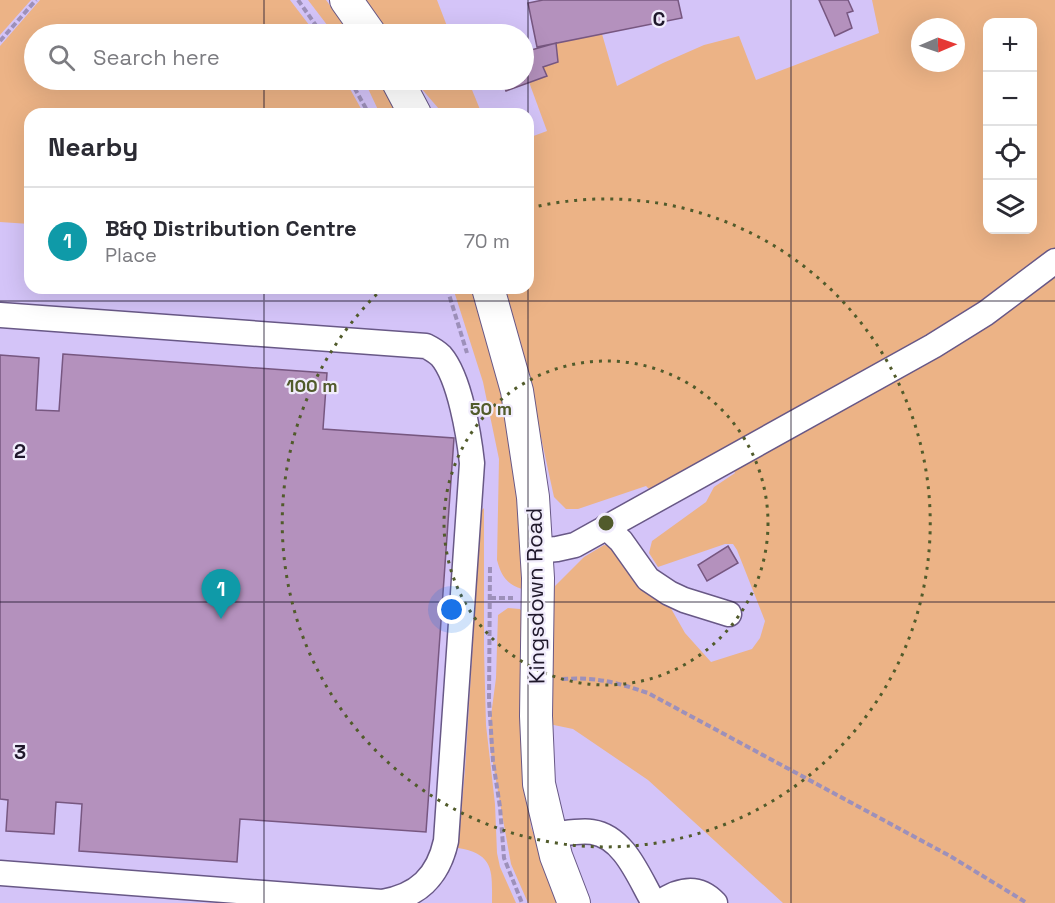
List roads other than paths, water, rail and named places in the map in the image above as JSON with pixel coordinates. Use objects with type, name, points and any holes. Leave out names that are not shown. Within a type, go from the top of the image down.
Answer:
[{"type":"main road","points":[[346,0],[363,24]]},
{"type":"main road","points":[[402,90],[412,108]]},
{"type":"main road","name":"Kingsdown Road","points":[[490,294],[519,401],[533,497],[538,605],[536,716],[539,783],[550,836],[574,903]]},
{"type":"lane","points":[[536,551],[575,545],[933,346],[986,313],[1055,261]]},
{"type":"lane","points":[[0,315],[426,346],[442,357],[451,373],[470,436],[472,463],[446,841],[437,867],[415,892],[399,899],[382,902],[0,873]]},
{"type":"lane","points":[[606,527],[621,541],[641,570],[655,584],[684,600],[729,614]]},
{"type":"lane","points":[[550,836],[591,832],[603,835],[614,842],[657,903],[675,893],[696,890],[710,897],[715,903]]},
{"type":"place","name":"B&Q Distribution Centre","points":[[221,619]]}]
